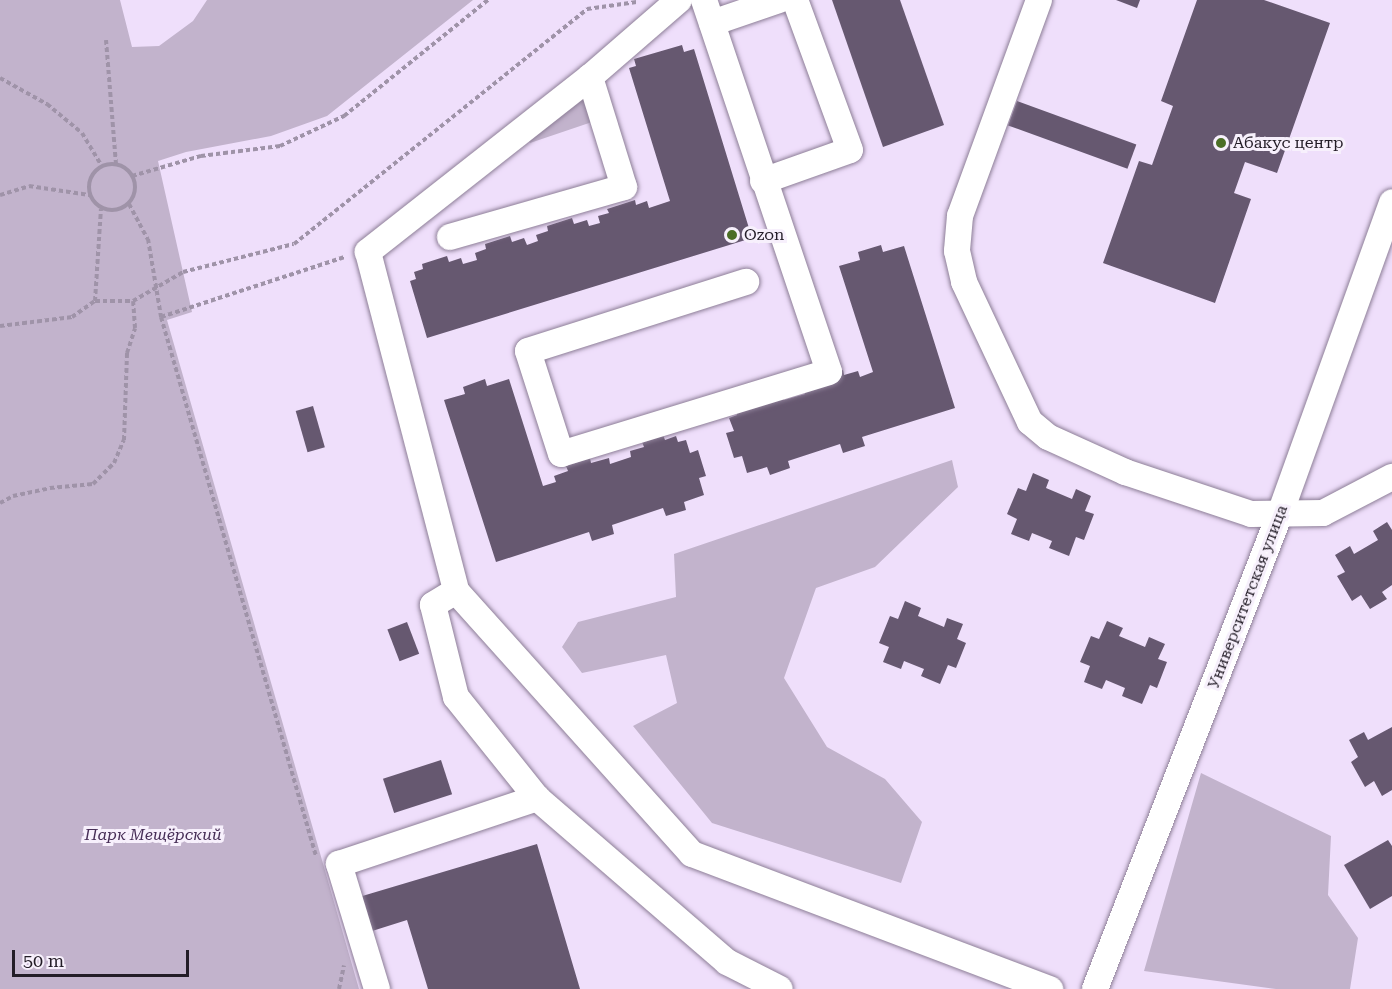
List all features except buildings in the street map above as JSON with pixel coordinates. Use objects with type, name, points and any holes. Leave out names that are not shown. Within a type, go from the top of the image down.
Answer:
[{"type":"street","points":[[679,0],[590,77],[368,252],[456,591],[692,854],[1050,989]]},
{"type":"street","points":[[746,282],[528,351],[561,454],[829,372],[762,181],[708,12],[779,0]]},
{"type":"street","points":[[762,181],[850,150],[795,0]]},
{"type":"street","points":[[1039,0],[960,216],[957,251],[964,282],[1012,390],[1030,422],[1048,437],[1081,453],[1251,514],[1281,511],[1323,513],[1392,477]]},
{"type":"street","points":[[450,237],[624,187],[590,77]]},
{"type":"street","name":"Университетская улица","points":[[1095,989],[1281,511],[1392,202]]},
{"type":"street","points":[[456,591],[433,605],[456,697],[537,798],[727,962],[780,989]]},
{"type":"street","points":[[377,989],[328,863],[537,798]]},
{"type":"path","points":[[132,177],[201,156],[280,146],[344,116],[488,0]]},
{"type":"path","points":[[0,326],[72,316],[95,301],[133,301],[156,284],[209,264],[294,244],[587,9],[643,2]]},
{"type":"path","points":[[0,195],[29,186],[90,195],[101,208],[117,210],[129,204],[134,194],[132,177],[116,164],[106,40]]},
{"type":"path","points":[[0,78],[47,104],[82,133],[102,166]]},
{"type":"path","points":[[90,195],[91,177],[102,166],[116,164]]},
{"type":"path","points":[[129,204],[148,239],[161,317],[328,863]]},
{"type":"path","points":[[95,301],[101,208]]},
{"type":"path","points":[[161,317],[351,255]]},
{"type":"path","points":[[0,503],[13,496],[50,488],[93,484],[114,463],[124,440],[127,352],[135,328],[133,301]]},
{"type":"path","points":[[339,989],[339,981],[347,963]]},
{"type":"green space","name":"Парк Мещёрский","points":[[0,0],[120,0],[132,47],[159,46],[193,21],[207,0],[473,0],[327,116],[271,136],[186,152],[158,161],[192,312],[167,320],[359,989],[0,989]]},
{"type":"green space","points":[[582,92],[592,122],[530,143],[526,136]]},
{"type":"green space","points":[[952,460],[958,487],[875,567],[816,588],[784,678],[827,747],[885,779],[922,822],[901,883],[712,823],[633,726],[677,703],[666,655],[582,673],[562,647],[578,622],[676,597],[674,554]]},
{"type":"green space","points":[[1201,773],[1331,836],[1328,895],[1358,938],[1350,989],[1276,989],[1144,971]]},
{"type":"place","name":"Абакус центр","points":[[1221,143]]},
{"type":"place","name":"Ozon","points":[[732,235]]}]
